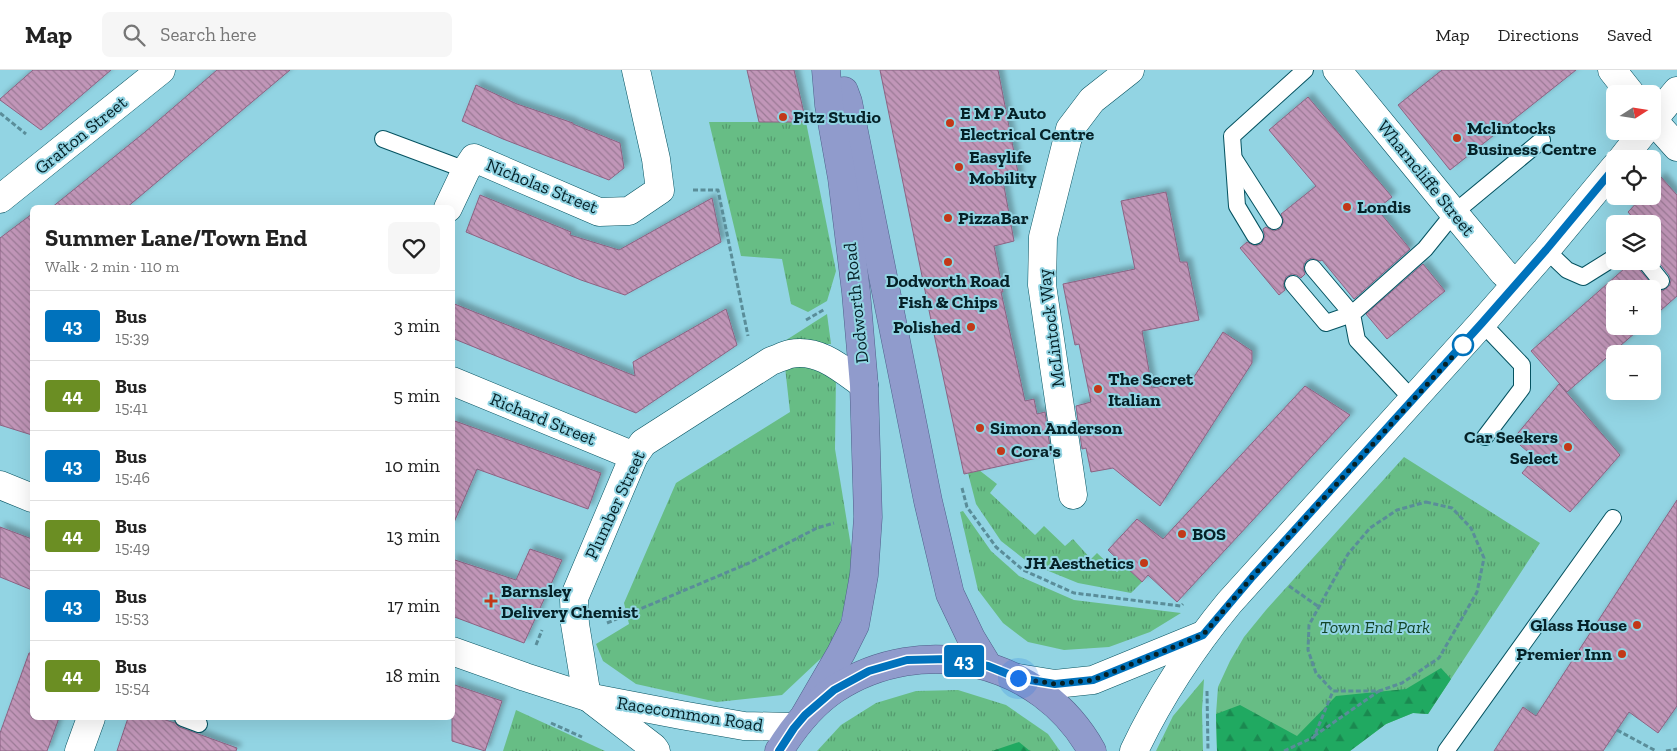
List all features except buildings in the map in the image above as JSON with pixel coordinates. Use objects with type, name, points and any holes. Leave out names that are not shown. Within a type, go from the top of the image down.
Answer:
[{"type":"highway","name":"Dodworth Road","points":[[800,721],[841,653],[855,625],[864,575],[868,517],[864,385],[856,292],[842,178],[829,105],[826,70]]},
{"type":"highway","name":"Dodworth Road","points":[[836,70],[848,102],[936,539],[950,594],[971,638],[988,666]]},
{"type":"highway","points":[[779,751],[800,721],[834,690],[869,671],[907,660],[948,659],[988,666],[1018,678],[1054,702],[1083,734],[1092,751]]},
{"type":"street","name":"Grafton Street","points":[[0,200],[162,70]]},
{"type":"street","points":[[636,70],[656,158],[660,190]]},
{"type":"street","name":"McLintock Way","points":[[1074,495],[1042,285],[1043,237],[1070,129],[1092,100],[1130,70]]},
{"type":"street","name":"Wharncliffe Street","points":[[1338,70],[1503,272],[1516,284]]},
{"type":"street","points":[[1612,70],[1624,85]]},
{"type":"street","points":[[1661,111],[1677,91]]},
{"type":"street","points":[[1661,132],[1677,147]]},
{"type":"street","points":[[1629,150],[1637,140]]},
{"type":"street","points":[[450,205],[470,164]]},
{"type":"street","name":"Nicholas Street","points":[[470,164],[599,212],[629,211],[660,190]]},
{"type":"street","points":[[1134,751],[1149,720],[1203,635],[1253,576],[1482,323],[1606,178]]},
{"type":"street","name":"Plumber Street","points":[[587,697],[575,624],[574,598],[634,456],[644,443],[771,361],[790,354],[807,353],[825,358],[864,385]]},
{"type":"street","name":"Richard Street","points":[[455,382],[634,456]]},
{"type":"street","points":[[0,486],[30,497]]},
{"type":"street","points":[[1018,678],[1055,684],[1093,680],[1203,635]]},
{"type":"street","name":"Racecommon Road","points":[[455,652],[525,678],[587,697],[744,726],[800,721]]},
{"type":"street","name":"Racecommon Road","points":[[587,697],[656,751]]},
{"type":"street","points":[[79,751],[90,720]]},
{"type":"lane","points":[[1255,236],[1237,206],[1232,136],[1306,70]]},
{"type":"lane","points":[[383,140],[470,164]]},
{"type":"lane","points":[[1293,284],[1326,323],[1352,314],[1425,249],[1454,213],[1542,140]]},
{"type":"lane","points":[[1233,158],[1274,221]]},
{"type":"lane","points":[[1546,250],[1567,270],[1583,277],[1606,263]]},
{"type":"lane","points":[[1312,268],[1352,314],[1357,340],[1413,400]]},
{"type":"lane","points":[[1652,270],[1660,280]]},
{"type":"lane","points":[[1482,323],[1522,365],[1522,388],[1485,437]]},
{"type":"lane","points":[[1446,751],[1613,518]]},
{"type":"lane","points":[[188,720],[199,724]]},
{"type":"path","points":[[660,190],[718,190],[751,351],[758,370]]},
{"type":"path","points":[[1426,502],[1452,508],[1471,528],[1484,558],[1477,592],[1461,623],[1439,658],[1402,683],[1379,690],[1333,691],[1316,673],[1308,650],[1309,625],[1319,607],[1348,554],[1370,528],[1397,510],[1426,502]]},
{"type":"path","points":[[1283,581],[1319,607]]},
{"type":"path","points":[[1284,751],[1314,737],[1379,690]]},
{"type":"path","points":[[1314,737],[1333,691]]},
{"type":"path","points":[[1617,730],[1656,751]]},
{"type":"path","points":[[1666,751],[1677,749]]},
{"type":"green space","points":[[709,122],[806,122],[836,271],[827,301],[808,312],[791,304],[782,259],[741,256]]},
{"type":"green space","points":[[827,314],[831,344],[780,344]]},
{"type":"green space","points":[[800,362],[836,377],[835,449],[855,571],[833,647],[782,695],[717,702],[636,684],[603,661],[596,644],[629,624],[624,603],[676,483],[790,412],[785,367]]},
{"type":"green space","name":"Town End Park","points":[[1404,457],[1540,543],[1428,714],[1413,713],[1386,724],[1350,751],[1217,751],[1216,714],[1218,687],[1244,637]]},
{"type":"green space","points":[[979,470],[997,484],[990,493],[1035,535],[1044,526],[1065,546],[1073,539],[1091,559],[1097,553],[1117,572],[1124,565],[1142,582],[1131,593],[1078,583],[1029,563],[1001,541],[976,504],[968,473]]},
{"type":"green space","points":[[963,511],[991,551],[1019,576],[1074,600],[1181,613],[1150,632],[1109,647],[1064,650],[1028,642],[1003,623],[978,590],[960,512]]},
{"type":"green space","points":[[1441,668],[1451,679],[1428,714],[1413,713],[1386,724],[1350,751],[1217,751],[1216,714],[1240,705],[1297,736],[1336,696],[1406,689]]},
{"type":"green space","points":[[1204,679],[1202,710],[1203,751],[1156,751],[1173,716]]},
{"type":"green space","points":[[958,690],[1006,705],[1048,734],[1060,751],[817,751],[841,725],[876,703],[916,691]]},
{"type":"green space","points":[[516,710],[605,751],[503,751]]},
{"type":"green space","points":[[1019,742],[1030,751],[992,751]]},
{"type":"bus line","name":"43","points":[[779,751],[805,715],[834,690],[869,671],[907,660],[948,659],[988,666],[1018,678],[1055,684],[1093,680],[1203,635],[1253,576],[1482,323],[1606,178]]},
{"type":"place","name":"Pitz Studio","points":[[783,117]]},
{"type":"place","name":"E M P Auto Electrical Centre","points":[[950,123]]},
{"type":"place","name":"Mclintocks Business Centre","points":[[1457,138]]},
{"type":"place","name":"Easylife Mobility","points":[[959,167]]},
{"type":"place","name":"Londis","points":[[1347,207]]},
{"type":"place","name":"PizzaBar","points":[[948,218]]},
{"type":"place","name":"Dodworth Road Fish & Chips","points":[[948,262]]},
{"type":"place","name":"Polished","points":[[971,327]]},
{"type":"place","name":"The Secret Italian","points":[[1098,389]]},
{"type":"place","name":"Simon Anderson","points":[[980,428]]},
{"type":"place","name":"Car Seekers Select","points":[[1568,447]]},
{"type":"place","name":"Cora's","points":[[1001,451]]},
{"type":"place","name":"BOS","points":[[1182,534]]},
{"type":"place","name":"JH Aesthetics","points":[[1144,563]]},
{"type":"place","name":"Barnsley Delivery Chemist","points":[[491,601]]},
{"type":"place","name":"Glass House","points":[[1637,625]]},
{"type":"place","name":"Premier Inn","points":[[1622,654]]},
{"type":"route","points":[[1018,678],[1055,684],[1093,680],[1203,635],[1253,576],[1463,345]]}]
